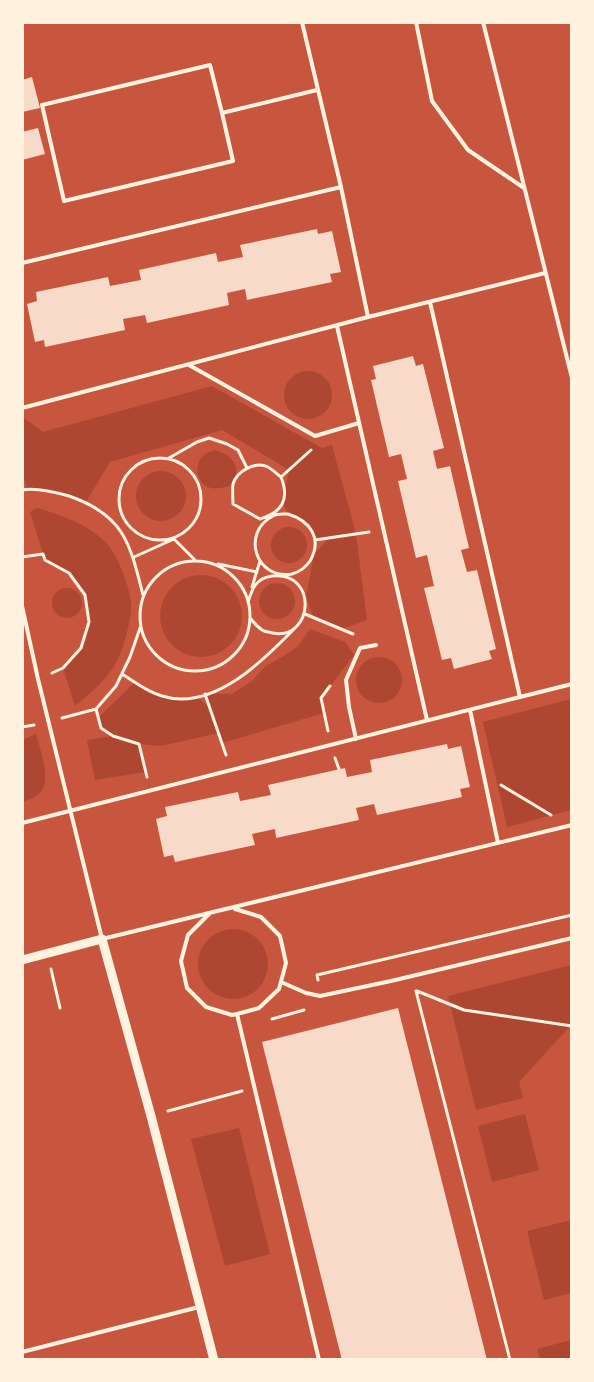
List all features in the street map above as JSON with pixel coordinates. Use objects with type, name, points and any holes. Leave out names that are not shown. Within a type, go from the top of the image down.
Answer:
[{"type":"street","points":[[22,960],[102,939],[151,1116],[214,1360]]},
{"type":"lane","points":[[302,22],[341,188],[368,317]]},
{"type":"lane","points":[[416,22],[432,101],[468,150],[524,188]]},
{"type":"lane","points":[[483,22],[572,378]]},
{"type":"lane","points":[[210,65],[222,113],[233,161],[64,201],[42,105],[210,65]]},
{"type":"lane","points":[[222,113],[317,90]]},
{"type":"lane","points":[[22,263],[341,188]]},
{"type":"lane","points":[[22,402],[23,408],[368,317],[545,273]]},
{"type":"lane","points":[[430,302],[520,697]]},
{"type":"lane","points":[[337,326],[427,720]]},
{"type":"lane","points":[[189,364],[315,436],[359,423]]},
{"type":"lane","points":[[22,606],[102,939],[572,824]]},
{"type":"lane","points":[[356,738],[349,707],[346,680],[360,648],[376,645]]},
{"type":"lane","points":[[22,823],[572,684]]},
{"type":"lane","points":[[470,710],[498,843]]},
{"type":"lane","points":[[209,914],[188,935],[181,961],[187,988],[206,1007],[232,1015],[237,1014],[259,1008],[279,989],[286,963],[280,936],[260,917],[233,908]]},
{"type":"lane","points":[[281,982],[306,993],[322,995],[391,981],[572,938]]},
{"type":"lane","points":[[237,1014],[319,1360]]},
{"type":"lane","points":[[22,1352],[200,1307]]},
{"type":"path","points":[[140,628],[149,649],[166,664],[188,672],[210,670],[230,659],[244,642],[250,619],[248,603],[238,581],[219,566],[195,560],[174,539],[152,540],[132,531],[120,512],[119,490],[129,471],[147,459],[169,458],[197,442],[210,438],[238,450],[247,468]]},
{"type":"path","points":[[281,477],[310,450],[316,449]]},
{"type":"path","points":[[134,557],[174,539],[192,527],[202,508],[201,486],[189,468],[169,458]]},
{"type":"path","points":[[122,674],[148,691],[164,697],[182,699],[206,694],[238,680],[276,648],[296,628],[305,614],[306,597],[297,583],[282,575],[270,571],[260,561],[255,548],[256,535],[263,523],[274,515],[283,504],[285,488],[281,477],[267,467],[258,465],[247,468],[237,476],[233,485],[233,504],[260,519],[274,515],[288,514],[301,518],[311,528],[315,540],[314,554],[307,566],[296,573],[282,575],[265,577],[252,587]]},
{"type":"path","points":[[22,490],[57,492],[86,502],[106,514],[120,528],[134,557],[143,596],[140,628],[130,658],[116,686],[96,710],[49,722]]},
{"type":"path","points":[[315,540],[384,529]]},
{"type":"path","points":[[22,557],[43,554],[45,560],[69,573],[85,595],[89,622],[81,648],[75,655],[63,668],[38,679]]},
{"type":"path","points":[[143,596],[155,577],[173,565],[195,560],[257,572]]},
{"type":"path","points":[[248,603],[260,561]]},
{"type":"path","points":[[250,619],[263,631],[280,634],[296,628]]},
{"type":"path","points":[[206,694],[230,770]]},
{"type":"path","points":[[96,710],[101,728],[114,736],[139,744],[150,790]]},
{"type":"path","points":[[496,782],[551,815],[565,826]]},
{"type":"path","points":[[240,1027],[325,1004],[317,975],[572,915]]},
{"type":"path","points":[[391,981],[464,1010],[572,1026]]},
{"type":"path","points":[[416,991],[510,1360]]},
{"type":"path","points":[[151,1116],[255,1088]]},
{"type":"shaded area","points":[[303,371],[313,371],[325,378],[332,390],[332,400],[325,412],[313,419],[303,419],[295,415],[288,408],[284,400],[284,390],[288,382],[295,375]]},
{"type":"shaded area","points":[[212,386],[322,448],[332,445],[356,534],[367,620],[342,629],[314,618],[306,597],[314,554],[328,539],[315,540],[311,528],[288,514],[283,504],[289,470],[222,430],[110,462],[86,502],[57,492],[27,489],[23,475],[22,419],[24,418],[43,432]]},
{"type":"shaded area","points":[[215,450],[227,455],[234,463],[237,473],[233,485],[212,488],[202,483],[198,475],[199,462],[205,454]]},
{"type":"shaded area","points":[[166,471],[179,478],[185,486],[185,506],[179,514],[171,520],[156,521],[143,514],[137,506],[136,491],[143,478],[151,472]]},
{"type":"shaded area","points":[[37,508],[84,526],[101,538],[112,550],[130,594],[131,609],[129,623],[125,640],[116,662],[91,693],[75,706],[63,668],[81,648],[89,622],[85,595],[69,573],[45,560],[30,512]]},
{"type":"shaded area","points":[[289,527],[296,528],[302,532],[306,538],[306,552],[302,558],[296,562],[289,563],[282,562],[276,558],[272,552],[271,545],[272,538],[276,532],[282,528]]},
{"type":"shaded area","points":[[201,575],[217,578],[230,587],[239,600],[242,616],[239,632],[230,645],[217,654],[201,657],[185,654],[172,645],[163,632],[160,616],[163,600],[172,587],[185,578]]},
{"type":"shaded area","points":[[277,583],[284,584],[290,588],[294,594],[294,608],[290,614],[284,618],[277,619],[270,618],[264,614],[260,608],[259,601],[260,594],[264,588],[270,584]]},
{"type":"shaded area","points":[[67,588],[78,592],[82,603],[78,614],[67,618],[56,614],[52,603],[56,592]]},
{"type":"shaded area","points":[[310,629],[345,642],[354,655],[321,698],[324,713],[222,743],[218,733],[161,746],[139,744],[145,772],[95,780],[87,740],[113,736],[101,728],[98,718],[135,682],[164,696],[179,698],[197,697],[210,708],[205,694],[232,694],[252,681],[266,666],[298,646]]},
{"type":"shaded area","points":[[384,657],[396,663],[401,671],[401,689],[396,697],[388,702],[374,703],[362,697],[357,689],[356,675],[362,663],[370,658]]},
{"type":"shaded area","points":[[571,699],[571,810],[507,827],[483,722]]},
{"type":"shaded area","points":[[36,734],[44,764],[45,780],[39,794],[23,802],[23,740]]},
{"type":"shaded area","points":[[233,929],[246,932],[258,939],[265,951],[268,964],[265,977],[258,989],[246,996],[233,999],[220,996],[208,989],[201,977],[198,964],[201,951],[208,939],[220,932]]},
{"type":"shaded area","points":[[571,965],[571,1025],[519,1082],[523,1098],[476,1110],[448,996]]},
{"type":"shaded area","points":[[525,1114],[539,1170],[492,1182],[478,1126]]},
{"type":"shaded area","points":[[239,1128],[270,1254],[225,1266],[191,1139]]},
{"type":"shaded area","points":[[571,1220],[571,1293],[544,1300],[527,1231]]},
{"type":"shaded area","points":[[571,1340],[571,1359],[540,1359],[537,1349]]},
{"type":"building","points":[[32,77],[40,108],[22,112],[22,80]]},
{"type":"building","points":[[38,128],[45,154],[22,160],[22,132]]},
{"type":"building","points":[[317,229],[318,234],[332,231],[341,272],[330,274],[332,282],[247,300],[245,289],[227,293],[229,305],[147,323],[145,315],[123,319],[125,330],[45,347],[44,340],[35,342],[27,304],[37,301],[36,292],[108,277],[110,286],[141,280],[139,270],[216,253],[218,262],[243,257],[240,245]]},
{"type":"building","points":[[413,356],[416,366],[423,364],[444,448],[433,451],[437,469],[450,466],[469,548],[461,550],[467,572],[477,570],[496,649],[489,651],[492,659],[454,669],[451,658],[442,660],[424,588],[434,586],[427,555],[416,558],[398,481],[407,479],[401,454],[389,457],[371,380],[376,379],[373,366]]},
{"type":"building","points":[[447,744],[448,749],[461,746],[470,787],[460,789],[462,797],[377,815],[374,804],[356,808],[359,820],[276,838],[275,829],[252,834],[255,845],[175,862],[173,855],[164,857],[156,819],[167,816],[165,807],[238,792],[240,801],[271,795],[268,785],[345,768],[347,777],[372,772],[370,760]]},
{"type":"building","points":[[398,1008],[487,1360],[342,1360],[262,1042]]}]
